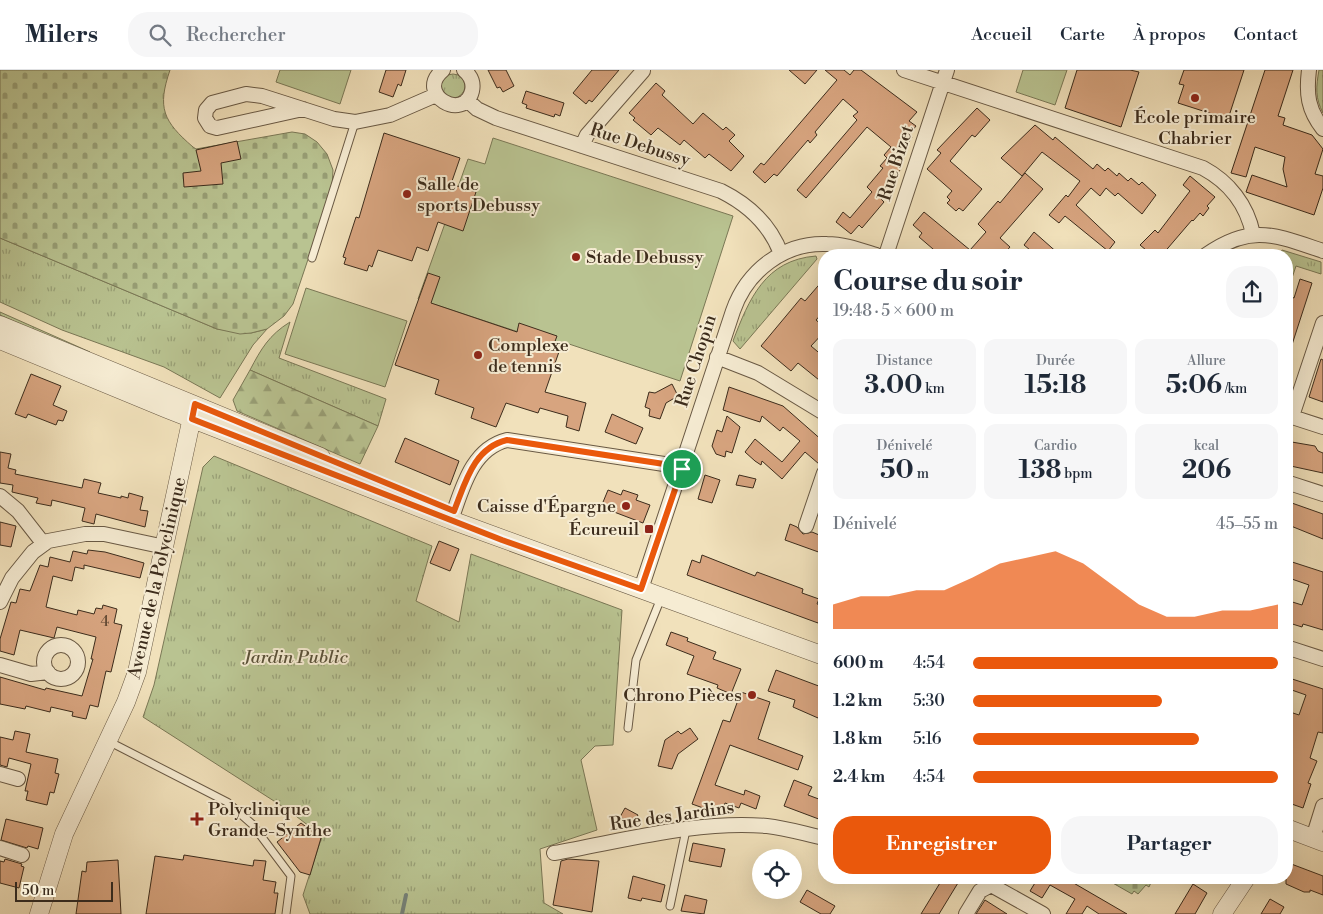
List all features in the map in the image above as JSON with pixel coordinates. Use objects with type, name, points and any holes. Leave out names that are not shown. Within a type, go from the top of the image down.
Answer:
[{"type":"street","points":[[443,70],[435,82],[436,95],[448,105],[458,105],[466,100],[473,86],[470,76],[464,70]]},
{"type":"street","points":[[904,70],[945,76],[1203,168],[1226,184],[1239,200],[1250,219],[1254,234]]},
{"type":"street","points":[[1309,70],[1308,101],[1312,112],[1323,130]]},
{"type":"street","points":[[582,146],[588,135],[643,71]]},
{"type":"street","name":"Rue Bizet","points":[[888,249],[945,76]]},
{"type":"street","points":[[303,109],[217,128],[210,126],[205,118],[206,110],[212,103],[246,94],[256,94],[303,109],[334,119],[355,122],[390,115],[436,95]]},
{"type":"street","name":"Rue Debussy","points":[[466,100],[489,115],[715,189],[734,198],[763,222],[772,234],[781,254]]},
{"type":"street","points":[[1216,249],[1229,241],[1254,234],[1272,235],[1323,251]]},
{"type":"street","name":"Rue Chopin","points":[[641,589],[682,469],[717,357],[741,292],[758,272],[781,254],[800,247],[826,244],[855,249]]},
{"type":"street","points":[[1293,405],[1323,323]]},
{"type":"street","points":[[0,325],[194,411],[551,556],[818,654]]},
{"type":"street","points":[[0,340],[194,411]]},
{"type":"street","points":[[717,357],[758,373],[818,409]]},
{"type":"street","name":"Avenue de la Polyclinique","points":[[39,914],[64,834],[137,672],[194,411]]},
{"type":"street","points":[[1293,417],[1323,427]]},
{"type":"street","points":[[452,516],[474,463],[493,446],[507,440],[664,464],[682,469]]},
{"type":"street","points":[[1293,484],[1323,494]]},
{"type":"street","points":[[806,526],[818,491]]},
{"type":"street","points":[[0,496],[18,511],[43,543]]},
{"type":"street","points":[[0,602],[12,578],[33,552],[43,543],[57,538],[98,534],[165,547]]},
{"type":"street","points":[[1293,649],[1323,659]]},
{"type":"street","points":[[0,665],[31,674],[48,672]]},
{"type":"street","points":[[0,774],[18,779]]},
{"type":"street","points":[[1293,831],[1318,840],[1323,806]]},
{"type":"street","name":"Rue des Jardins","points":[[554,853],[686,830],[726,826],[759,826],[818,837]]},
{"type":"street","points":[[0,848],[22,855]]},
{"type":"street","points":[[1222,914],[1242,884]]},
{"type":"street","points":[[966,914],[980,890],[991,885],[1043,914]]},
{"type":"lane","points":[[312,258],[355,122]]},
{"type":"lane","points":[[628,728],[636,660],[662,597]]},
{"type":"lane","points":[[107,741],[237,809],[252,824],[291,876],[286,914]]},
{"type":"lane","points":[[670,906],[686,830]]},
{"type":"green space","points":[[0,70],[170,70],[164,94],[165,113],[175,129],[196,149],[292,132],[305,134],[317,142],[327,154],[333,170],[332,188],[293,304],[284,316],[267,329],[251,333],[240,334],[217,329],[0,238]]},
{"type":"green space","points":[[280,70],[351,70],[340,104],[276,82]]},
{"type":"green space","points":[[1023,70],[1067,70],[1055,105],[1016,92]]},
{"type":"green space","points":[[1319,70],[1323,70],[1323,113],[1317,92]]},
{"type":"green space","points":[[453,74],[462,77],[465,86],[462,95],[453,98],[444,95],[441,86],[444,77]]},
{"type":"green space","name":"Stade Debussy","points":[[493,138],[733,216],[680,381],[563,342],[561,346],[418,299],[468,159],[485,164]]},
{"type":"green space","points":[[0,238],[217,329],[251,333],[267,329],[253,345],[220,398],[164,367],[62,330],[0,302]]},
{"type":"green space","points":[[1293,253],[1321,262],[1321,274],[1296,266],[1293,275]]},
{"type":"green space","points":[[816,256],[817,259],[740,349],[733,341],[746,311],[761,284],[784,265],[798,259]]},
{"type":"green space","points":[[306,288],[407,321],[385,387],[285,354]]},
{"type":"green space","points":[[0,312],[90,352],[89,355],[0,315]]},
{"type":"green space","points":[[290,322],[279,358],[386,399],[378,426],[250,370],[266,343],[276,332]]},
{"type":"green space","points":[[250,370],[378,426],[360,464],[237,411],[233,400]]},
{"type":"green space","name":"Jardin Public","points":[[214,456],[432,546],[416,601],[459,622],[471,554],[622,610],[613,745],[595,746],[581,760],[597,830],[540,849],[544,903],[563,914],[310,914],[303,895],[322,836],[288,810],[143,717],[154,685],[203,467]]},
{"type":"green space","points":[[1114,884],[1150,884],[1149,887],[1146,885],[1138,894],[1134,891],[1132,894]]},
{"type":"building","points":[[386,70],[406,70],[401,86],[398,84],[393,97],[379,92]]},
{"type":"building","points":[[488,70],[506,70],[514,86],[503,92],[500,87],[497,88]]},
{"type":"building","points":[[592,70],[619,70],[592,102],[589,100],[586,104],[573,93]]},
{"type":"building","points":[[789,70],[817,70],[805,84]]},
{"type":"building","points":[[825,70],[844,70],[850,75],[854,70],[861,70],[917,112],[909,121],[916,126],[909,135],[912,137],[901,155],[904,158],[897,166],[901,169],[894,177],[897,180],[881,199],[884,202],[862,228],[859,225],[851,234],[836,222],[843,212],[850,218],[872,192],[867,187],[883,168],[880,166],[887,158],[884,155],[891,147],[867,127],[806,198],[797,190],[857,120],[853,116],[858,112],[843,99],[815,132],[817,135],[810,143],[808,140],[777,176],[774,174],[765,183],[753,172],[761,163],[764,165],[837,80]]},
{"type":"building","points":[[1077,70],[1130,70],[1139,72],[1121,127],[1065,108]]},
{"type":"building","points":[[1184,70],[1244,70],[1228,119],[1178,103],[1184,85],[1179,84]]},
{"type":"building","points":[[1265,70],[1293,70],[1278,116],[1285,118],[1283,125],[1312,135],[1323,149],[1315,174],[1323,176],[1323,188],[1314,215],[1246,192],[1252,175],[1287,187],[1283,169],[1285,157],[1255,147],[1246,177],[1231,173]]},
{"type":"building","points":[[656,83],[665,91],[662,95],[693,124],[703,113],[723,130],[726,127],[735,135],[729,141],[744,156],[731,171],[709,154],[705,158],[684,140],[680,145],[658,128],[651,135],[633,120],[635,118],[629,113]]},
{"type":"building","points":[[526,91],[564,103],[560,116],[555,114],[554,117],[526,108],[527,105],[522,103]]},
{"type":"building","points":[[977,108],[990,120],[975,137],[972,135],[950,161],[982,189],[963,211],[959,208],[956,211],[947,203],[950,200],[947,197],[952,191],[927,169],[941,153],[937,150]]},
{"type":"building","points":[[1035,125],[1053,140],[1055,137],[1093,169],[1097,164],[1105,171],[1108,168],[1117,176],[1119,173],[1128,181],[1131,178],[1139,185],[1142,182],[1156,195],[1142,214],[1118,193],[1115,196],[1106,188],[1100,196],[1091,188],[1076,205],[1115,242],[1110,249],[1106,249],[1065,216],[1059,223],[1049,215],[1066,195],[1068,197],[1080,181],[1042,152],[1022,176],[1001,158]]},
{"type":"building","name":"Salle de sports Debussy","points":[[384,133],[460,158],[451,184],[476,192],[463,231],[438,222],[428,251],[417,247],[412,261],[378,250],[372,267],[369,265],[367,271],[344,264],[346,258],[343,257],[356,217],[359,218]]},
{"type":"building","points":[[237,141],[241,159],[221,163],[223,184],[184,187],[183,173],[201,171],[196,150]]},
{"type":"building","points":[[1025,173],[1043,189],[1000,238],[1010,247],[1008,249],[971,249],[986,232],[978,224],[998,201],[1000,203]]},
{"type":"building","points":[[1190,176],[1215,197],[1207,206],[1209,208],[1203,216],[1200,213],[1192,220],[1167,249],[1145,249],[1140,245],[1155,230],[1158,233],[1190,191],[1183,185]]},
{"type":"building","points":[[924,212],[969,249],[933,249],[919,237],[922,233],[913,225]]},
{"type":"building","points":[[1034,232],[1053,249],[1029,249],[1024,245]]},
{"type":"building","name":"Complexe de tennis","points":[[428,273],[440,277],[431,303],[517,332],[519,323],[557,336],[554,344],[561,346],[545,392],[586,403],[579,431],[566,427],[568,416],[540,408],[538,413],[506,403],[496,427],[471,418],[474,408],[435,394],[439,380],[395,365]]},
{"type":"building","points":[[1300,279],[1312,283],[1293,342],[1293,298]]},
{"type":"building","points":[[818,286],[818,318],[816,320],[818,322],[818,338],[811,346],[818,352],[818,379],[798,363],[791,371],[761,346],[801,298],[805,301]]},
{"type":"building","points":[[1321,359],[1323,360],[1323,402],[1309,397]]},
{"type":"building","points":[[31,374],[61,386],[53,405],[67,411],[63,421],[58,420],[56,425],[28,414],[26,418],[15,414]]},
{"type":"building","points":[[672,384],[678,396],[666,403],[660,419],[649,416],[650,409],[645,407],[649,392],[655,393]]},
{"type":"building","points":[[729,387],[783,406],[818,437],[818,463],[805,452],[782,479],[762,461],[761,465],[745,452],[755,439],[782,462],[800,441],[783,427],[780,431],[762,416],[760,422],[723,410]]},
{"type":"building","points":[[612,414],[643,428],[636,444],[605,432]]},
{"type":"building","points":[[727,416],[740,427],[732,453],[726,451],[725,457],[716,454],[712,446],[717,430],[722,432]]},
{"type":"building","points":[[405,438],[459,461],[450,485],[395,462]]},
{"type":"building","points":[[1293,442],[1315,446],[1318,451],[1323,453],[1323,473],[1293,467]]},
{"type":"building","points":[[0,452],[11,454],[8,468],[16,470],[15,474],[82,488],[84,479],[101,483],[98,493],[121,498],[121,496],[128,498],[129,493],[143,497],[140,510],[148,511],[145,527],[96,514],[94,524],[82,521],[85,508],[52,500],[51,506],[36,503],[38,498],[12,492],[13,485],[0,483]]},
{"type":"building","points":[[705,475],[720,480],[712,503],[698,499]]},
{"type":"building","points":[[739,475],[756,479],[753,488],[736,485]]},
{"type":"building","name":"Caisse d'Épargne","points":[[608,490],[621,495],[623,490],[638,495],[636,500],[650,505],[643,523],[601,507]]},
{"type":"building","points":[[1293,503],[1323,514],[1323,539],[1293,527]]},
{"type":"building","points":[[0,522],[16,526],[11,547],[0,545]]},
{"type":"building","points":[[790,524],[797,527],[803,534],[812,532],[818,534],[818,552],[785,540]]},
{"type":"building","points":[[439,541],[459,549],[450,571],[430,563]]},
{"type":"building","points":[[88,550],[105,552],[144,563],[140,578],[84,565],[84,569],[75,567],[72,581],[53,576],[46,607],[77,615],[78,610],[94,614],[96,608],[102,609],[103,605],[117,609],[114,623],[122,625],[111,672],[106,671],[98,707],[90,705],[86,719],[72,716],[73,712],[51,707],[50,712],[26,706],[25,709],[0,704],[0,677],[45,690],[46,688],[82,696],[93,659],[91,659],[96,637],[57,627],[54,638],[20,630],[14,655],[0,651],[0,639],[11,602],[16,603],[20,589],[30,591],[40,565],[48,567],[50,557],[70,562],[73,551],[87,554]]},
{"type":"building","points":[[702,555],[755,576],[757,572],[803,589],[802,593],[818,599],[818,623],[687,575],[692,560],[700,563]]},
{"type":"building","points":[[1293,562],[1323,572],[1323,630],[1303,624],[1302,627],[1293,624],[1293,602],[1302,605],[1309,585],[1293,579]]},
{"type":"building","points":[[671,632],[688,638],[687,641],[716,652],[713,659],[741,669],[731,694],[717,688],[718,685],[687,674],[694,656],[666,645]]},
{"type":"building","points":[[776,670],[818,686],[818,718],[793,707],[795,700],[768,691]]},
{"type":"building","points":[[1293,679],[1323,689],[1323,733],[1318,732],[1310,758],[1317,761],[1308,783],[1311,784],[1303,808],[1293,804],[1293,713],[1299,715],[1306,695],[1293,690]]},
{"type":"building","points":[[741,692],[770,702],[758,739],[803,756],[798,770],[730,745],[715,785],[744,795],[745,790],[760,796],[756,809],[741,803],[739,808],[725,803],[723,809],[708,804],[706,809],[692,804],[723,720],[730,722]]},
{"type":"building","points":[[690,728],[698,739],[678,754],[672,769],[658,766],[665,740],[678,731],[681,734]]},
{"type":"building","points":[[15,731],[30,734],[26,752],[58,759],[55,773],[59,774],[54,793],[50,792],[47,805],[26,800],[28,791],[25,791],[31,764],[9,758],[7,767],[0,765],[0,737],[13,740]]},
{"type":"building","points":[[794,780],[812,787],[808,795],[818,799],[818,819],[784,806]]},
{"type":"building","points":[[625,808],[638,815],[633,824],[620,817]]},
{"type":"building","points":[[6,819],[43,828],[38,849],[28,846],[27,848],[1,840]]},
{"type":"building","points":[[301,823],[321,838],[310,875],[300,872],[277,842]]},
{"type":"building","points":[[693,843],[725,849],[721,867],[689,861]]},
{"type":"building","points":[[184,855],[253,866],[254,860],[266,861],[263,880],[276,882],[274,893],[278,893],[275,914],[146,914],[155,856],[183,860]]},
{"type":"building","points":[[5,859],[22,864],[21,866],[24,867],[19,888],[0,883],[0,861],[4,862]]},
{"type":"building","points":[[568,859],[599,861],[592,912],[553,905],[561,861]]},
{"type":"building","points":[[118,860],[121,914],[76,914],[82,871],[86,872],[87,862]]},
{"type":"building","points":[[1293,865],[1323,876],[1323,895],[1310,890],[1310,892],[1304,892],[1286,884],[1293,884]]},
{"type":"building","points":[[633,876],[665,885],[661,902],[642,898],[641,901],[628,898]]},
{"type":"building","points":[[939,884],[957,884],[939,914],[921,914]]},
{"type":"building","points":[[1034,884],[1075,884],[1127,914],[1099,914],[1087,906],[1082,914],[1066,914],[1075,899],[1050,885],[1042,898],[1030,891]]},
{"type":"building","points":[[1193,884],[1207,893],[1195,914],[1175,914]]},
{"type":"building","points":[[807,890],[835,906],[830,914],[821,914],[800,902]]},
{"type":"building","points":[[685,895],[707,900],[704,914],[681,911]]},
{"type":"building","points":[[1270,899],[1284,907],[1280,914],[1261,914]]},
{"type":"building","points":[[985,900],[1007,914],[976,914]]},
{"type":"waterway","points":[[402,914],[406,895]]},
{"type":"place","name":"École primaire Chabrier","points":[[1195,98]]},
{"type":"place","name":"Salle de sports Debussy","points":[[407,194]]},
{"type":"place","name":"Stade Debussy","points":[[576,257]]},
{"type":"place","name":"Complexe de tennis","points":[[478,355]]},
{"type":"place","name":"Caisse d'Épargne","points":[[626,506]]},
{"type":"place","name":"Écureuil","points":[[649,529]]},
{"type":"place","name":"Chrono Pièces","points":[[752,695]]},
{"type":"place","name":"Polyclinique Grande-Synthe","points":[[197,819]]},
{"type":"route","points":[[195,404],[454,511],[471,467],[493,446],[507,440],[664,464],[682,469],[641,589],[502,540],[192,419],[195,404]]}]
